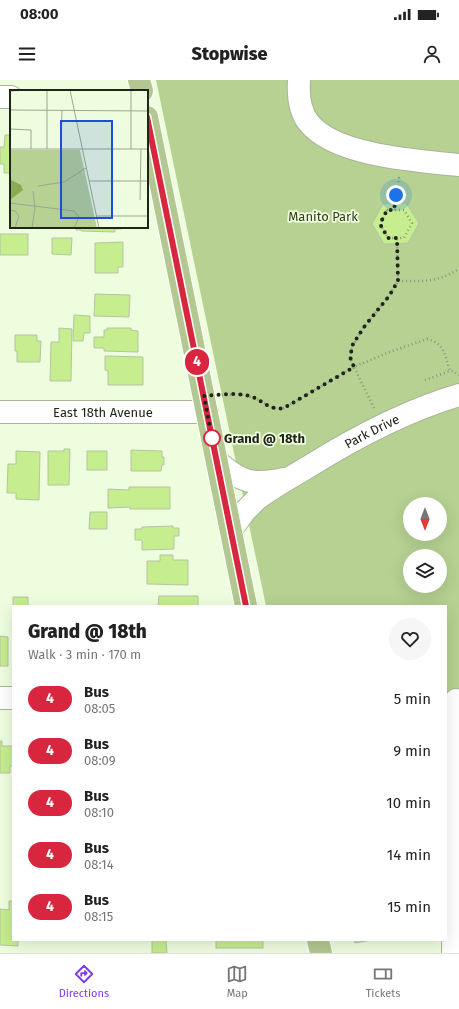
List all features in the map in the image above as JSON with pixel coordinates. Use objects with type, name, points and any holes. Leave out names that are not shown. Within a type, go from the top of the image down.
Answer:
[{"type":"main road","points":[[139,80],[142,90]]},
{"type":"main road","points":[[148,122],[246,605]]},
{"type":"main road","points":[[318,941],[321,953]]},
{"type":"street","points":[[300,80],[299,99],[304,115],[314,129],[328,138],[349,147],[378,154],[459,165]]},
{"type":"street","name":"Park Drive","points":[[231,530],[245,511],[257,499],[344,445],[382,425],[434,403],[459,395]]},
{"type":"street","name":"East 18th Avenue","points":[[0,412],[205,404]]},
{"type":"street","name":"Park Drive","points":[[217,461],[233,475],[246,481],[266,482],[289,478]]},
{"type":"street","points":[[0,698],[12,698]]},
{"type":"street","points":[[453,953],[454,700]]},
{"type":"path","points":[[394,210],[397,187]]},
{"type":"path","points":[[387,210],[404,210],[412,223],[404,238],[397,238],[388,238],[380,224],[387,210]]},
{"type":"path","points":[[382,425],[350,357],[353,344],[364,327],[389,296],[398,281],[397,238]]},
{"type":"path","points":[[398,281],[429,281],[441,279],[459,269]]},
{"type":"path","points":[[205,404],[245,395],[257,399],[272,408],[284,408],[354,367],[387,353],[427,339],[436,342],[442,348],[450,371]]},
{"type":"path","points":[[425,380],[450,371],[453,371],[459,375]]},
{"type":"green space","name":"Manito Park","points":[[156,80],[459,80],[459,692],[447,692],[447,605],[266,605]]},
{"type":"building","points":[[5,135],[10,135],[10,173],[4,173],[4,164],[0,164],[0,147],[4,147]]},
{"type":"building","points":[[406,203],[419,223],[408,243],[384,244],[372,224],[383,204]]},
{"type":"building","points":[[76,228],[121,228],[115,229],[115,232],[76,230]]},
{"type":"building","points":[[0,234],[28,234],[28,255],[0,255]]},
{"type":"building","points":[[52,238],[72,238],[71,255],[52,254]]},
{"type":"building","points":[[123,242],[123,267],[118,267],[118,273],[95,273],[95,243]]},
{"type":"building","points":[[95,294],[130,295],[129,317],[94,316]]},
{"type":"building","points":[[74,315],[90,316],[90,333],[84,333],[83,341],[73,341]]},
{"type":"building","points":[[59,328],[72,329],[71,381],[50,381],[51,342],[59,342]]},
{"type":"building","points":[[107,328],[131,328],[131,330],[138,331],[138,352],[104,351],[104,348],[94,348],[94,337],[104,337],[104,330],[107,330]]},
{"type":"building","points":[[15,335],[37,335],[37,341],[41,341],[40,362],[17,362]]},
{"type":"building","points":[[105,356],[143,357],[143,385],[108,385],[108,371],[105,370]]},
{"type":"building","points":[[64,449],[70,449],[69,485],[48,485],[48,451],[64,451]]},
{"type":"building","points":[[131,450],[162,451],[164,465],[162,465],[161,471],[131,471]]},
{"type":"building","points":[[16,451],[40,452],[39,500],[16,499],[16,493],[7,493],[8,464],[16,464]]},
{"type":"building","points":[[87,451],[107,451],[107,470],[87,470]]},
{"type":"building","points":[[129,487],[170,487],[170,509],[130,509],[130,507],[108,508],[108,489],[129,490]]},
{"type":"building","points":[[90,512],[107,512],[107,529],[89,529]]},
{"type":"building","points":[[173,526],[173,528],[179,528],[179,536],[174,536],[174,549],[142,550],[142,540],[135,540],[135,529],[142,529],[142,527]]},
{"type":"building","points":[[160,555],[173,555],[173,560],[188,560],[188,585],[147,584],[147,561],[160,561]]},
{"type":"building","points":[[159,596],[198,596],[198,605],[158,605]]},
{"type":"building","points":[[13,597],[28,597],[28,605],[13,605]]},
{"type":"building","points":[[0,636],[8,637],[8,666],[0,666]]},
{"type":"building","points":[[0,741],[2,741],[2,746],[12,746],[12,766],[10,766],[10,773],[0,773]]},
{"type":"building","points":[[9,901],[12,901],[12,941],[18,941],[18,946],[0,945],[0,909],[9,910]]},
{"type":"building","points":[[152,941],[166,941],[167,953],[152,953]]},
{"type":"building","points":[[216,941],[263,941],[263,948],[216,948]]},
{"type":"building","points":[[354,941],[366,941],[355,943]]},
{"type":"bus line","name":"4","points":[[148,122],[246,605]]},
{"type":"place","name":"Grand @ 18th","points":[[212,438]]},
{"type":"route","points":[[212,438],[204,396],[240,394],[257,399],[272,408],[284,408],[354,367],[350,357],[353,344],[364,327],[389,296],[398,281],[397,238],[388,238],[380,224],[387,210],[394,210],[396,195]]}]
